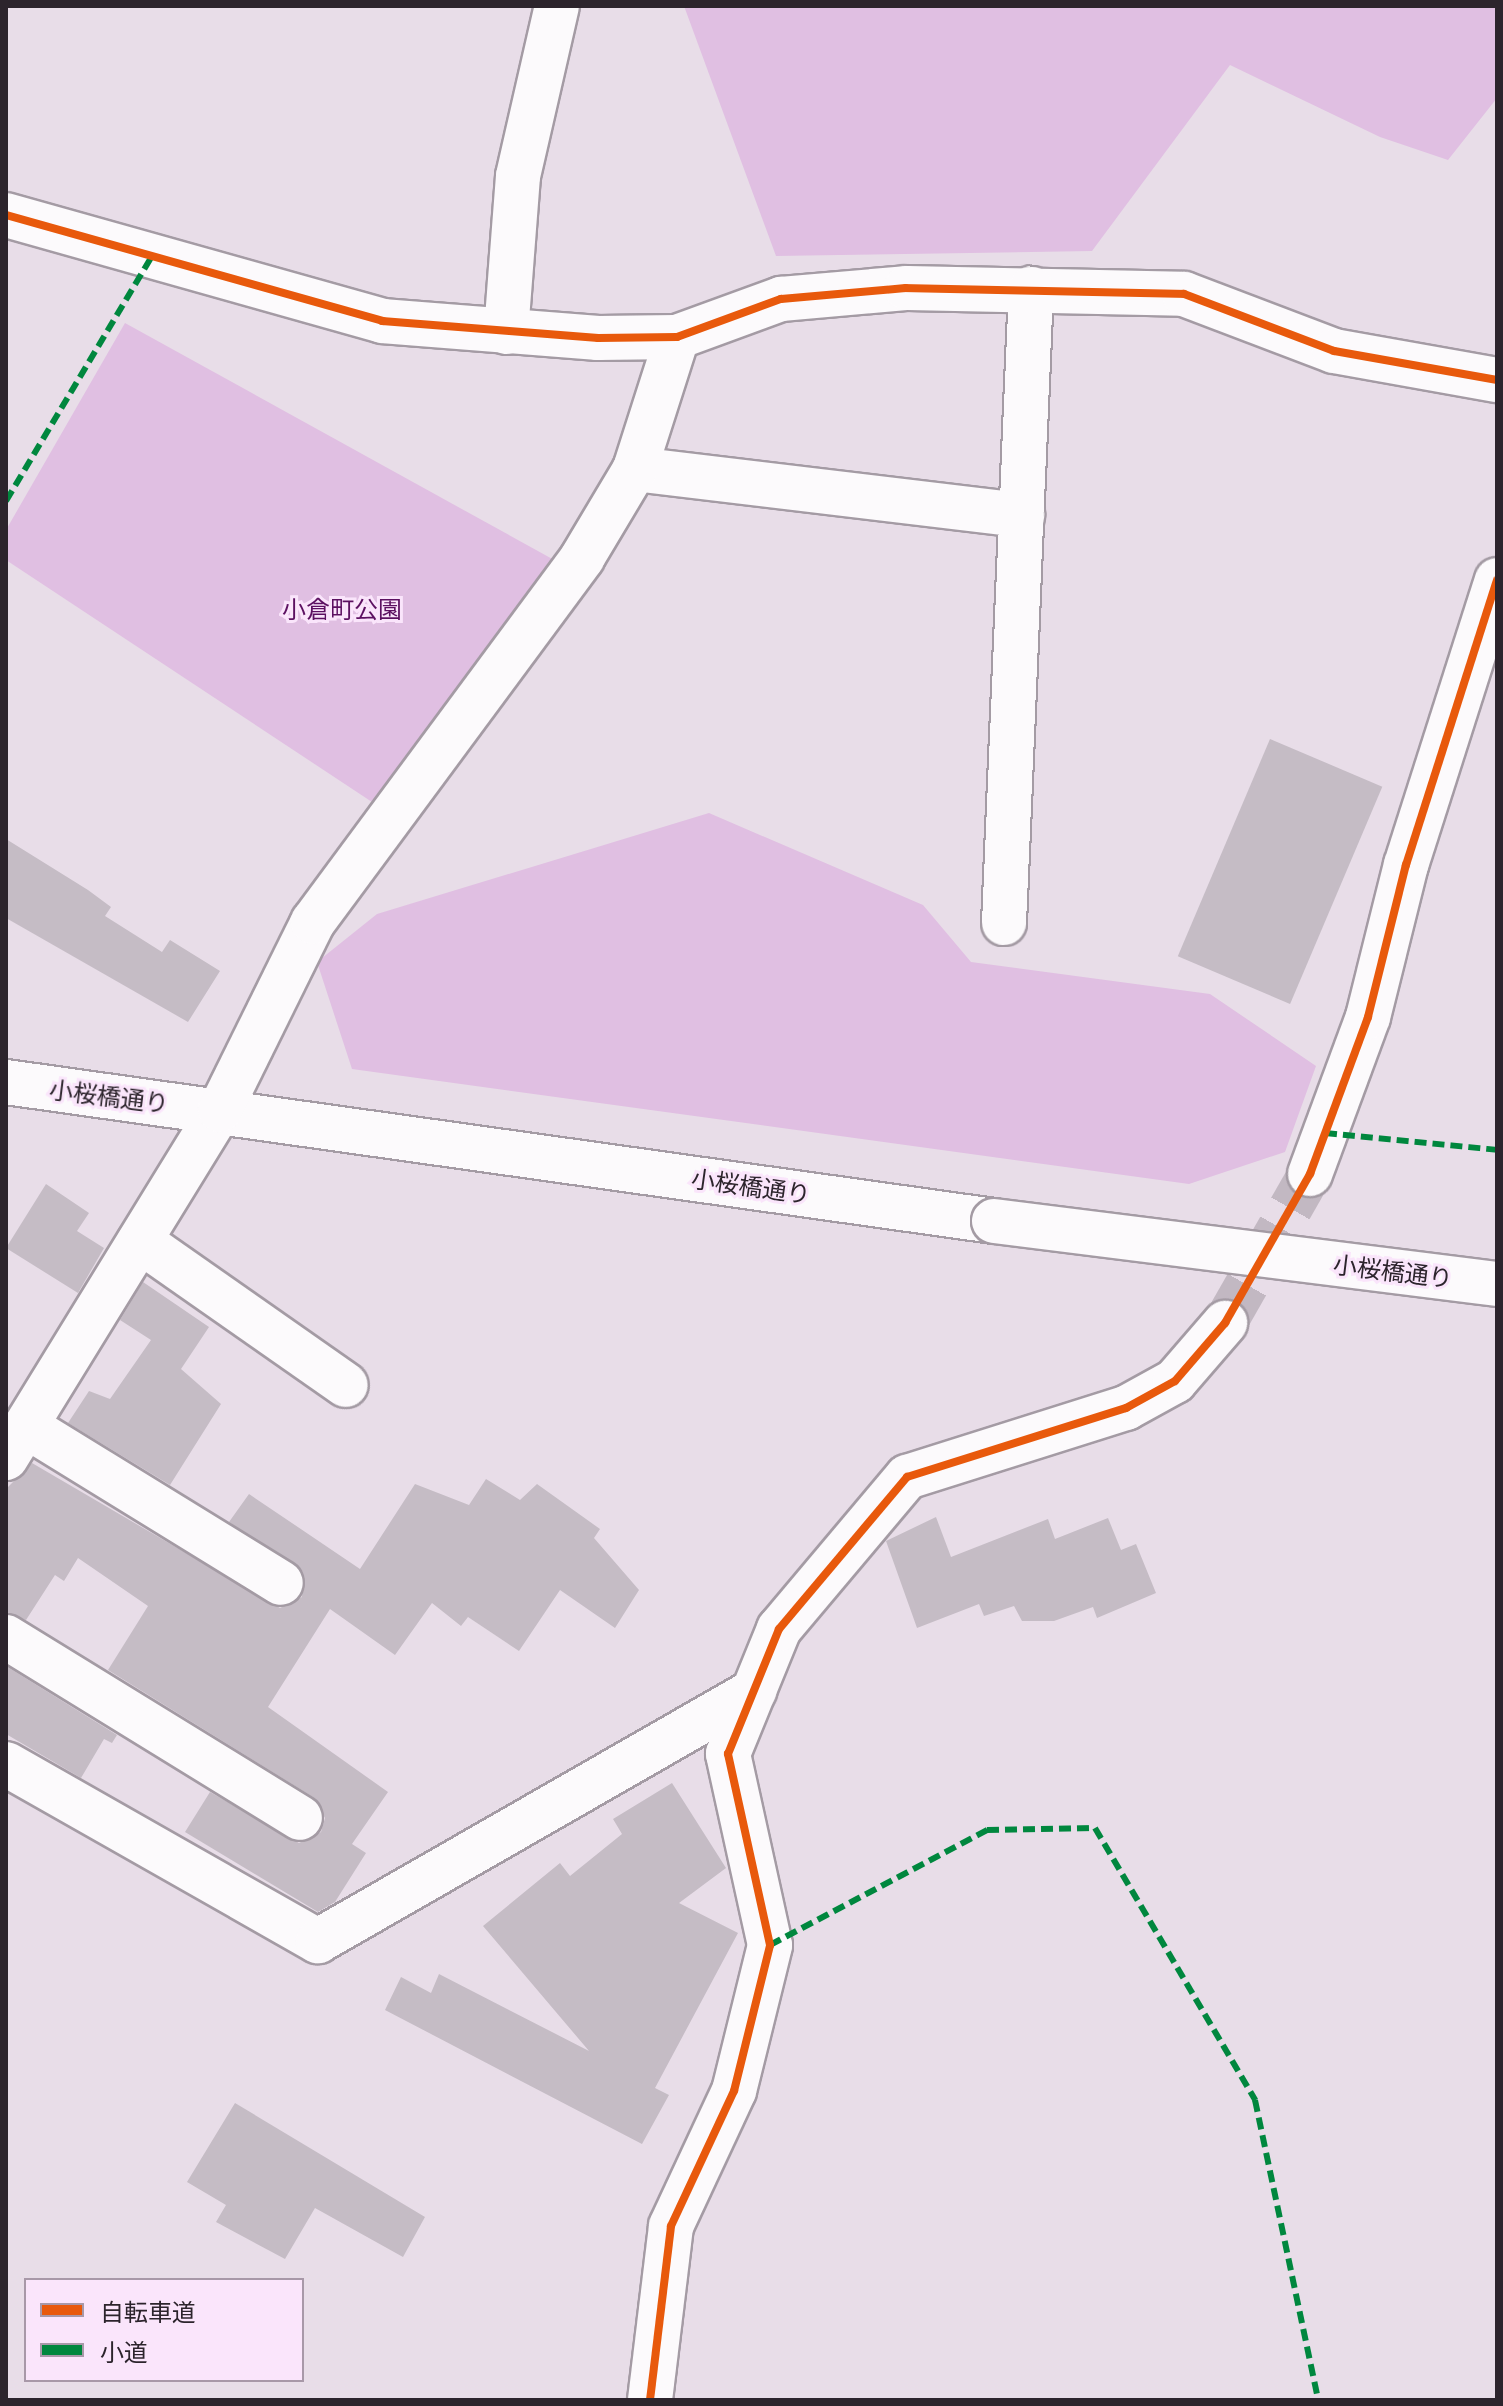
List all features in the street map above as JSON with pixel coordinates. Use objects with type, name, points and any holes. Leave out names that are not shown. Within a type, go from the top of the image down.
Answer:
[{"type":"street","points":[[506,332],[518,176],[557,6]]},
{"type":"street","points":[[6,215],[382,321],[506,332],[677,337],[781,299],[906,288],[1184,294],[1334,351],[1497,380]]},
{"type":"street","points":[[1004,923],[1031,289]]},
{"type":"street","points":[[281,1583],[16,1442],[220,1110],[313,922],[389,812],[492,686],[635,469],[677,337]]},
{"type":"street","points":[[635,469],[1022,515]]},
{"type":"street","points":[[1310,1174],[1368,1017],[1406,865],[1497,580]]},
{"type":"street","name":"小桜橋通り","points":[[6,1082],[994,1221],[1497,1284]]},
{"type":"street","points":[[140,1241],[346,1385]]},
{"type":"street","points":[[650,2400],[671,2226],[734,2091],[770,1945],[728,1754],[779,1629],[907,1477],[1126,1408],[1175,1381],[1225,1323]]},
{"type":"street","points":[[6,1637],[300,1818]]},
{"type":"street","points":[[6,1764],[318,1941],[754,1691]]},
{"type":"green space","points":[[684,6],[1497,6],[1497,98],[1448,160],[1380,137],[1230,65],[1092,251],[776,256]]},
{"type":"green space","name":"小倉町公園","points":[[125,323],[556,561],[470,690],[372,802],[6,560],[6,530]]},
{"type":"green space","points":[[709,813],[923,905],[971,962],[1210,994],[1316,1066],[1285,1152],[1189,1184],[352,1069],[317,962],[377,914]]},
{"type":"building","points":[[1270,739],[1382,787],[1290,1004],[1178,956]]},
{"type":"building","points":[[6,839],[88,890],[111,907],[105,916],[162,952],[170,940],[220,971],[188,1022],[6,918]]},
{"type":"building","points":[[46,1184],[89,1213],[77,1231],[104,1248],[78,1293],[6,1248]]},
{"type":"building","points":[[143,1282],[209,1327],[181,1369],[221,1404],[170,1485],[68,1423],[89,1391],[110,1399],[151,1340],[120,1320]]},
{"type":"building","points":[[32,1463],[280,1608],[302,1597],[303,1572],[229,1522],[249,1494],[360,1569],[415,1484],[469,1505],[486,1479],[520,1500],[537,1484],[600,1529],[594,1538],[639,1590],[615,1628],[560,1590],[519,1651],[468,1617],[461,1626],[432,1603],[395,1655],[330,1609],[268,1707],[388,1792],[352,1844],[366,1853],[335,1902],[318,1912],[185,1832],[210,1792],[299,1843],[321,1832],[325,1818],[313,1797],[108,1670],[148,1606],[78,1558],[64,1581],[55,1575],[26,1620],[6,1612],[6,1489]]},
{"type":"building","points":[[936,1517],[951,1557],[1048,1519],[1055,1539],[1108,1518],[1121,1550],[1136,1544],[1156,1593],[1097,1618],[1093,1607],[1054,1621],[1022,1621],[1014,1606],[984,1616],[979,1604],[917,1628],[886,1541]]},
{"type":"building","points":[[6,1666],[117,1735],[112,1743],[104,1739],[81,1778],[6,1734]]},
{"type":"building","points":[[672,1783],[726,1868],[679,1903],[738,1933],[655,2088],[669,2095],[642,2144],[385,2010],[401,1977],[431,1993],[439,1974],[589,2051],[483,1926],[560,1863],[570,1876],[622,1834],[613,1819]]},
{"type":"building","points":[[235,2103],[425,2217],[403,2257],[315,2208],[285,2259],[216,2222],[226,2205],[187,2182]]},
{"type":"tunnel","points":[[1225,1323],[1310,1174]]},
{"type":"marked path","points":[[6,501],[150,259]]},
{"type":"marked path","points":[[1325,1133],[1497,1150]]},
{"type":"marked path","points":[[770,1945],[987,1830],[1095,1828],[1255,2100],[1318,2400]]},
{"type":"cycle path","points":[[6,215],[382,321],[598,338],[677,337],[781,299],[906,288],[1184,294],[1334,351],[1497,380]]},
{"type":"cycle path","points":[[650,2400],[671,2226],[734,2091],[770,1945],[728,1754],[779,1629],[907,1477],[1126,1408],[1175,1381],[1225,1323],[1310,1174],[1368,1017],[1406,865],[1497,580]]}]
